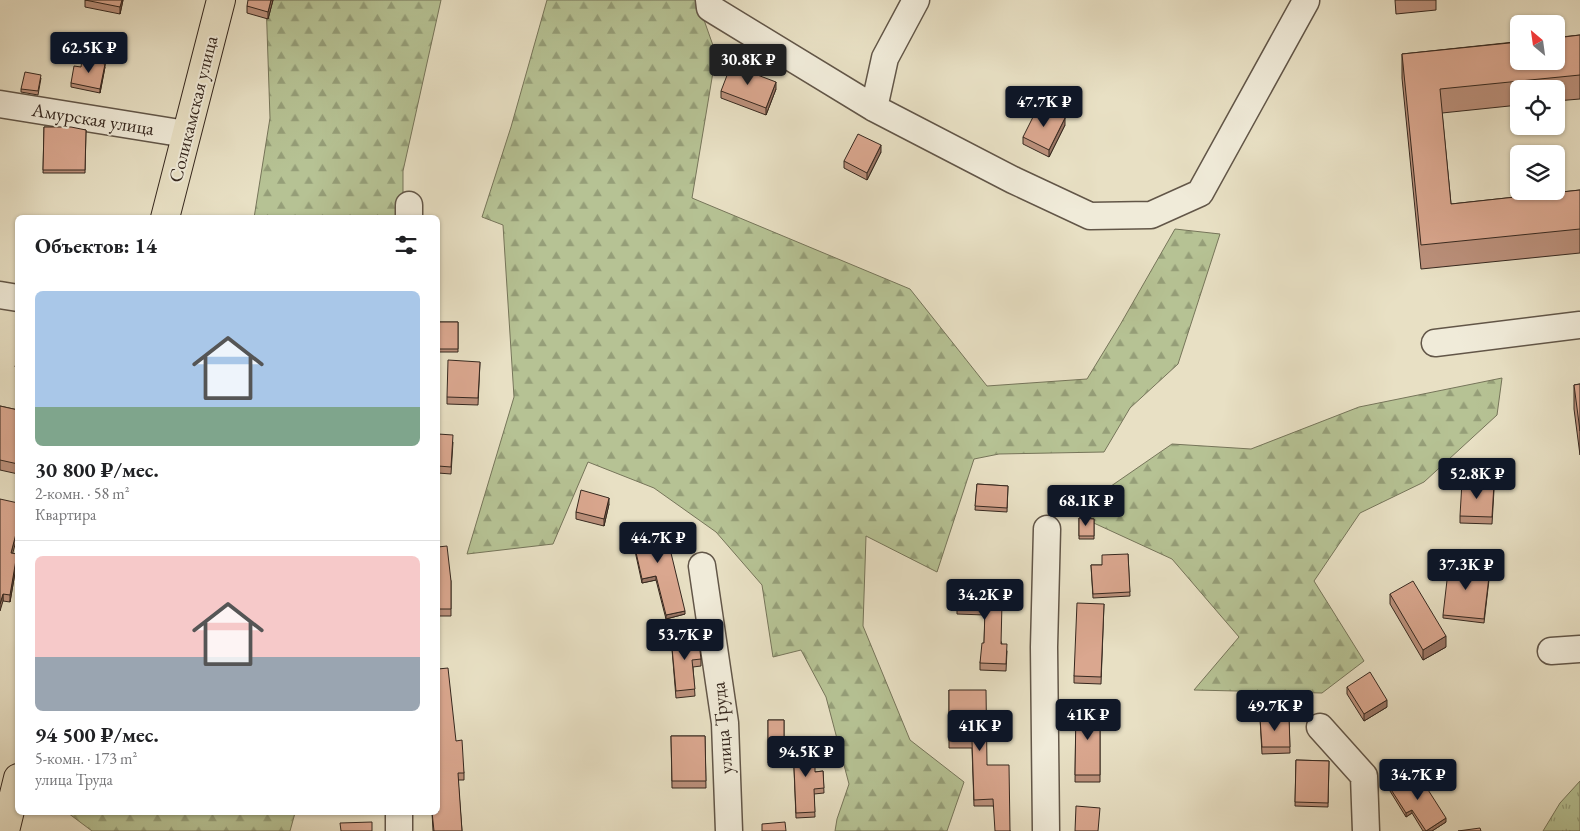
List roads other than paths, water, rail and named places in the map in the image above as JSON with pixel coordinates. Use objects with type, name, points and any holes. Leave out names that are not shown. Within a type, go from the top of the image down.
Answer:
[{"type":"main road","name":"Соликамская улица","points":[[166,215],[221,0]]},
{"type":"main road","points":[[5,831],[15,790]]},
{"type":"street","points":[[709,0],[710,8],[874,108],[1013,180],[1090,216],[1151,215],[1200,194],[1306,1]]},
{"type":"street","points":[[874,108],[885,58],[916,0]]},
{"type":"street","name":"Амурская улица","points":[[0,104],[186,134]]},
{"type":"street","points":[[0,295],[15,298]]},
{"type":"street","points":[[1435,343],[1580,325]]},
{"type":"street","points":[[1046,831],[1044,647],[1048,529]]},
{"type":"street","name":"улица Труда","points":[[702,566],[725,723],[729,831]]},
{"type":"street","points":[[1551,651],[1580,649]]},
{"type":"street","points":[[1320,727],[1364,776],[1366,831]]},
{"type":"street","points":[[399,815],[399,831]]}]
